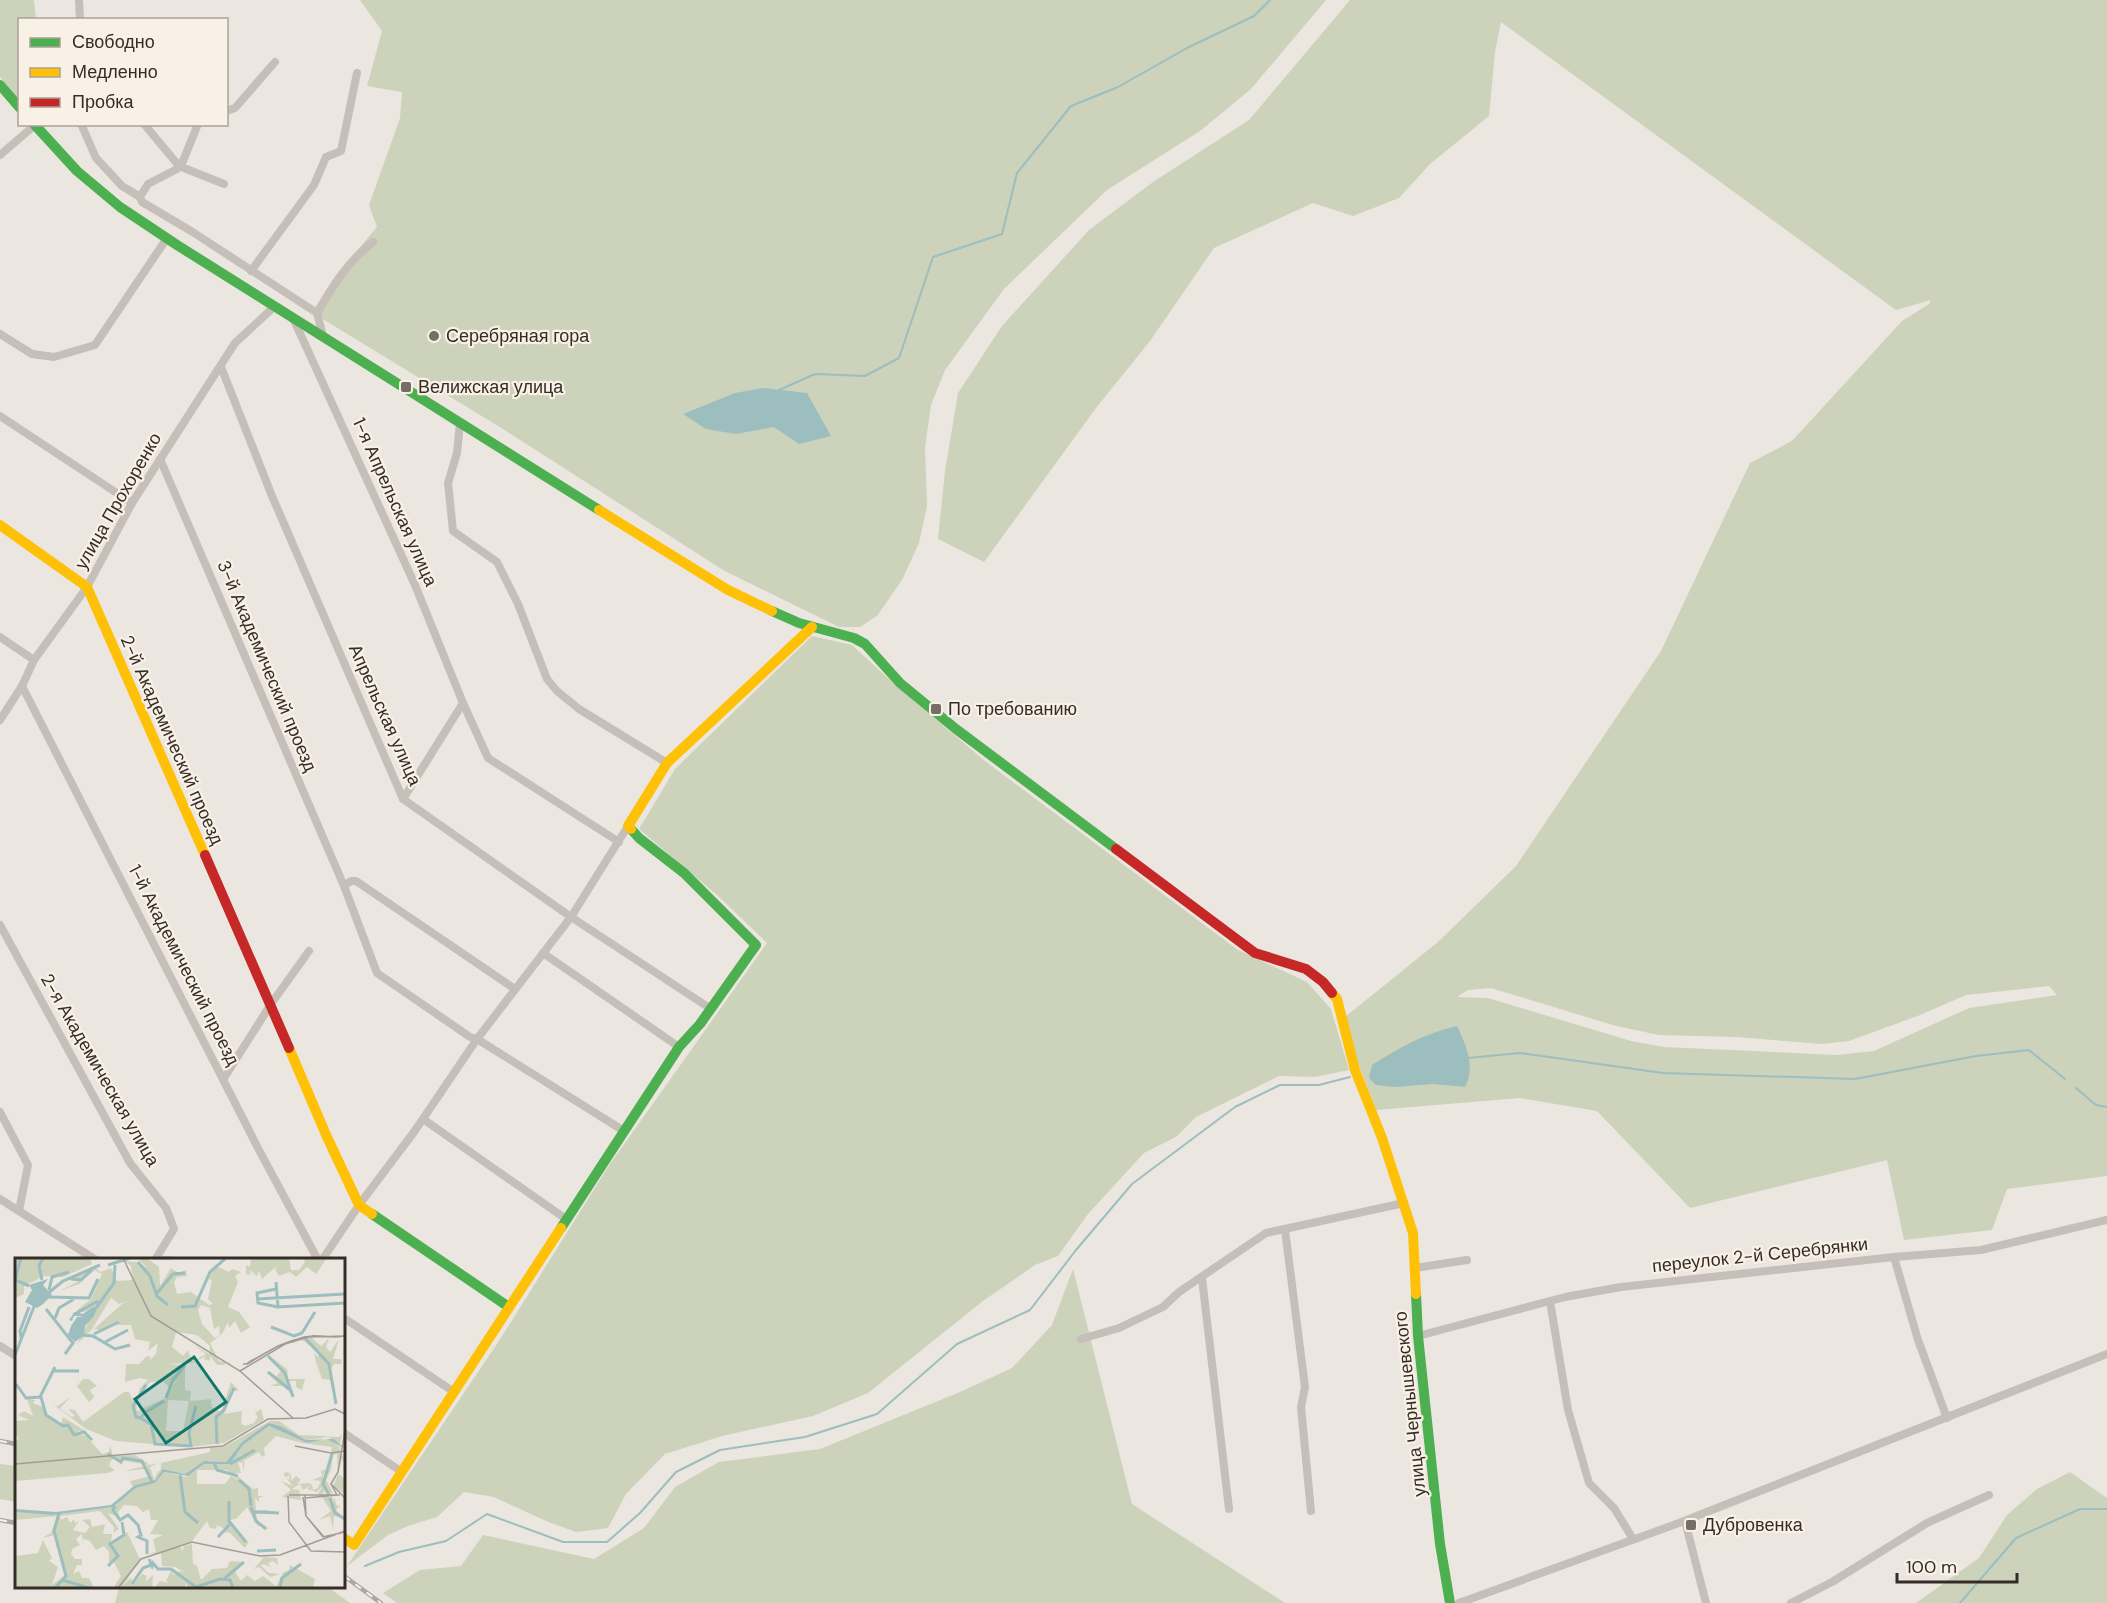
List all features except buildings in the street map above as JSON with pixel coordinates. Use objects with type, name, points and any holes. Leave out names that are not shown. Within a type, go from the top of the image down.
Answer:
[{"type":"street","points":[[79,0],[80,18]]},
{"type":"street","points":[[228,110],[235,108],[275,62]]},
{"type":"street","points":[[251,271],[314,185],[326,157],[340,151],[357,73]]},
{"type":"street","points":[[0,85],[18,106]]},
{"type":"street","points":[[0,155],[34,126]]},
{"type":"street","name":"улица Чернышевского","points":[[36,126],[76,171],[120,207],[460,423],[728,590],[799,623],[854,638],[865,644],[900,683],[956,729],[1255,953],[1306,969],[1323,981],[1336,999],[1355,1070],[1382,1138],[1413,1233],[1418,1336],[1440,1544],[1450,1603]]},
{"type":"street","points":[[82,126],[96,158],[122,186],[140,197],[142,202],[317,313],[323,336]]},
{"type":"street","points":[[146,126],[179,166],[224,184]]},
{"type":"street","points":[[140,197],[148,184],[179,166],[197,126]]},
{"type":"street","points":[[0,334],[32,354],[54,357],[95,345],[167,238]]},
{"type":"street","points":[[317,313],[330,291],[361,251],[373,242]]},
{"type":"street","name":"улица Прохоренко","points":[[0,720],[22,686],[34,660],[87,587],[132,503],[235,343],[275,306]]},
{"type":"street","name":"1-я Апрельская улица","points":[[292,317],[415,585],[488,758],[619,842]]},
{"type":"street","name":"Апрельская улица","points":[[221,366],[272,496],[403,799],[571,917],[711,1009]]},
{"type":"street","points":[[0,416],[132,503]]},
{"type":"street","points":[[460,423],[457,453],[448,483],[453,531],[497,562],[518,603],[547,679],[557,692],[579,709],[668,763]]},
{"type":"street","name":"3-й Академический проезд","points":[[160,459],[344,886],[377,973],[470,1037],[477,1039],[624,1131]]},
{"type":"street","points":[[0,525],[87,587]]},
{"type":"street","name":"2-й Академический проезд","points":[[87,587],[271,1004],[327,1137],[359,1205]]},
{"type":"street","points":[[321,1258],[423,1119],[477,1039],[571,917],[668,763],[813,627]]},
{"type":"street","points":[[0,638],[34,660]]},
{"type":"street","name":"1-й Академический проезд","points":[[22,686],[259,1150],[319,1258]]},
{"type":"street","points":[[403,799],[463,703]]},
{"type":"street","points":[[345,1539],[354,1545],[679,1047],[700,1024],[756,945],[684,873],[639,838],[628,826]]},
{"type":"street","points":[[344,886],[351,881],[356,881],[515,990]]},
{"type":"street","name":"2-я Академическая улица","points":[[0,925],[130,1163],[166,1208],[174,1229],[156,1258]]},
{"type":"street","points":[[224,1078],[271,1004],[309,951]]},
{"type":"street","points":[[543,953],[679,1047]]},
{"type":"street","points":[[0,1112],[28,1165],[19,1211]]},
{"type":"street","points":[[423,1119],[566,1219]]},
{"type":"street","points":[[0,1200],[93,1258]]},
{"type":"street","points":[[1081,1339],[1119,1328],[1163,1306],[1179,1292],[1266,1233],[1404,1203]]},
{"type":"street","points":[[359,1205],[508,1307]]},
{"type":"street","name":"переулок 2-й Серебрянки","points":[[1418,1336],[1550,1301],[1621,1287],[1894,1257],[1981,1250],[2107,1220]]},
{"type":"street","points":[[1285,1230],[1305,1387],[1300,1407],[1311,1511]]},
{"type":"street","points":[[1894,1257],[1918,1340],[1947,1418]]},
{"type":"street","points":[[1414,1268],[1467,1260]]},
{"type":"street","points":[[1202,1278],[1229,1509]]},
{"type":"street","points":[[1550,1301],[1568,1410],[1589,1483],[1614,1508],[1633,1539]]},
{"type":"street","points":[[345,1319],[454,1392]]},
{"type":"street","points":[[0,1346],[15,1355]]},
{"type":"street","points":[[1459,1603],[1685,1521],[2107,1354]]},
{"type":"street","points":[[345,1433],[402,1472]]},
{"type":"street","points":[[1791,1603],[1832,1582],[1927,1523],[1989,1495]]},
{"type":"street","points":[[1685,1521],[1706,1603]]},
{"type":"green space","points":[[0,0],[34,0],[36,18],[18,18],[18,99],[0,77]]},
{"type":"green space","points":[[360,0],[1326,0],[1251,89],[1200,131],[1107,190],[1004,289],[945,370],[931,405],[925,448],[927,506],[919,543],[902,580],[877,616],[860,627],[839,627],[723,570],[503,429],[311,314],[345,265],[377,227],[369,205],[400,118],[402,92],[367,86],[382,31]]},
{"type":"green space","points":[[1350,0],[2107,0],[2107,1176],[2007,1189],[1992,1230],[1904,1240],[1887,1160],[1690,1208],[1597,1111],[1520,1098],[1376,1110],[1354,1052],[1345,1017],[1438,942],[1516,866],[1661,651],[1750,463],[1792,441],[1902,321],[1929,304],[1931,300],[1896,310],[1501,22],[1495,52],[1489,116],[1430,164],[1399,198],[1353,216],[1313,203],[1214,248],[1150,341],[1096,408],[984,562],[938,539],[945,471],[958,393],[1002,326],[1089,230],[1153,182],[1249,120]],"holes":[[[2049,986],[2057,995],[1969,1008],[1874,1051],[1837,1055],[1664,1047],[1631,1041],[1488,998],[1457,997],[1468,990],[1491,988],[1616,1026],[1659,1035],[1737,1037],[1822,1044],[1849,1041],[1966,995]]]},
{"type":"green space","points":[[812,636],[852,645],[985,761],[1238,950],[1307,982],[1331,1009],[1349,1070],[1315,1077],[1279,1076],[1196,1117],[1176,1137],[1144,1153],[1088,1214],[1058,1256],[1035,1265],[983,1301],[868,1393],[813,1416],[722,1436],[665,1454],[626,1494],[608,1528],[576,1532],[494,1497],[464,1492],[437,1517],[388,1535],[347,1566],[499,1341],[608,1167],[767,943],[717,895],[639,829],[675,769]]},
{"type":"green space","points":[[1073,1269],[1132,1504],[1285,1603],[397,1603],[383,1593],[420,1570],[461,1566],[483,1535],[594,1559],[644,1528],[675,1487],[719,1462],[820,1449],[960,1392],[1012,1368],[1052,1325]]},
{"type":"green space","points":[[0,1464],[15,1466],[15,1502],[0,1499]]},
{"type":"green space","points":[[2070,1472],[2107,1498],[2107,1603],[1916,1603],[1979,1558],[2007,1515],[2037,1489]]},
{"type":"green space","points":[[119,1588],[329,1588],[350,1603],[115,1603]]},
{"type":"water","points":[[763,388],[807,393],[831,436],[799,444],[774,427],[736,434],[706,429],[683,414],[735,393]]},
{"type":"water","points":[[1457,1026],[1469,1056],[1470,1072],[1465,1087],[1433,1084],[1395,1087],[1376,1085],[1369,1078],[1372,1065],[1392,1053],[1423,1037]]},
{"type":"waterway","points":[[779,390],[815,374],[865,376],[899,358],[933,257],[1002,234],[1017,173],[1071,106],[1118,87],[1187,48],[1254,16],[1270,0]]},
{"type":"waterway","points":[[1468,1058],[1520,1053],[1663,1073],[1855,1079],[1976,1056],[2029,1050],[2065,1079]]},
{"type":"waterway","points":[[365,1566],[399,1552],[446,1541],[487,1514],[563,1542],[607,1542],[640,1513],[676,1472],[720,1450],[805,1437],[877,1414],[957,1344],[1030,1310],[1076,1250],[1132,1184],[1235,1107],[1280,1085],[1319,1085],[1350,1077]]},
{"type":"waterway","points":[[2076,1088],[2096,1105],[2107,1107]]},
{"type":"waterway","points":[[1960,1603],[2016,1538],[2080,1509],[2107,1509]]},
{"type":"railway","points":[[0,1441],[15,1444]]},
{"type":"railway","points":[[0,1520],[15,1523]]},
{"type":"railway","points":[[345,1577],[381,1603]]},
{"type":"traffic: fast","points":[[0,85],[18,106]]},
{"type":"traffic: fast","points":[[36,126],[77,171],[120,207],[599,510]]},
{"type":"traffic: fast","points":[[772,611],[799,623],[854,638],[865,644],[900,683],[956,729],[1116,849]]},
{"type":"traffic: fast","points":[[561,1228],[679,1047],[700,1024],[756,945],[684,873],[639,838],[631,829]]},
{"type":"traffic: fast","points":[[372,1214],[509,1307]]},
{"type":"traffic: fast","points":[[1416,1294],[1418,1336],[1440,1544],[1450,1603]]},
{"type":"traffic: slow","points":[[599,510],[728,590],[772,611]]},
{"type":"traffic: slow","points":[[0,525],[87,587],[205,855]]},
{"type":"traffic: slow","points":[[631,829],[628,826],[667,763],[812,627]]},
{"type":"traffic: slow","points":[[1332,993],[1337,999],[1355,1070],[1382,1138],[1413,1233],[1416,1294]]},
{"type":"traffic: slow","points":[[289,1048],[359,1205],[372,1214]]},
{"type":"traffic: slow","points":[[345,1539],[354,1545],[561,1228]]},
{"type":"traffic: jam","points":[[1116,849],[1255,953],[1306,969],[1323,982],[1332,993]]},
{"type":"traffic: jam","points":[[205,855],[289,1048]]},
{"type":"place","name":"Серебряная гора","points":[[434,336]]},
{"type":"place","name":"Велижская улица","points":[[406,387]]},
{"type":"place","name":"По требованию","points":[[936,709]]},
{"type":"place","name":"Дубровенка","points":[[1691,1525]]}]
